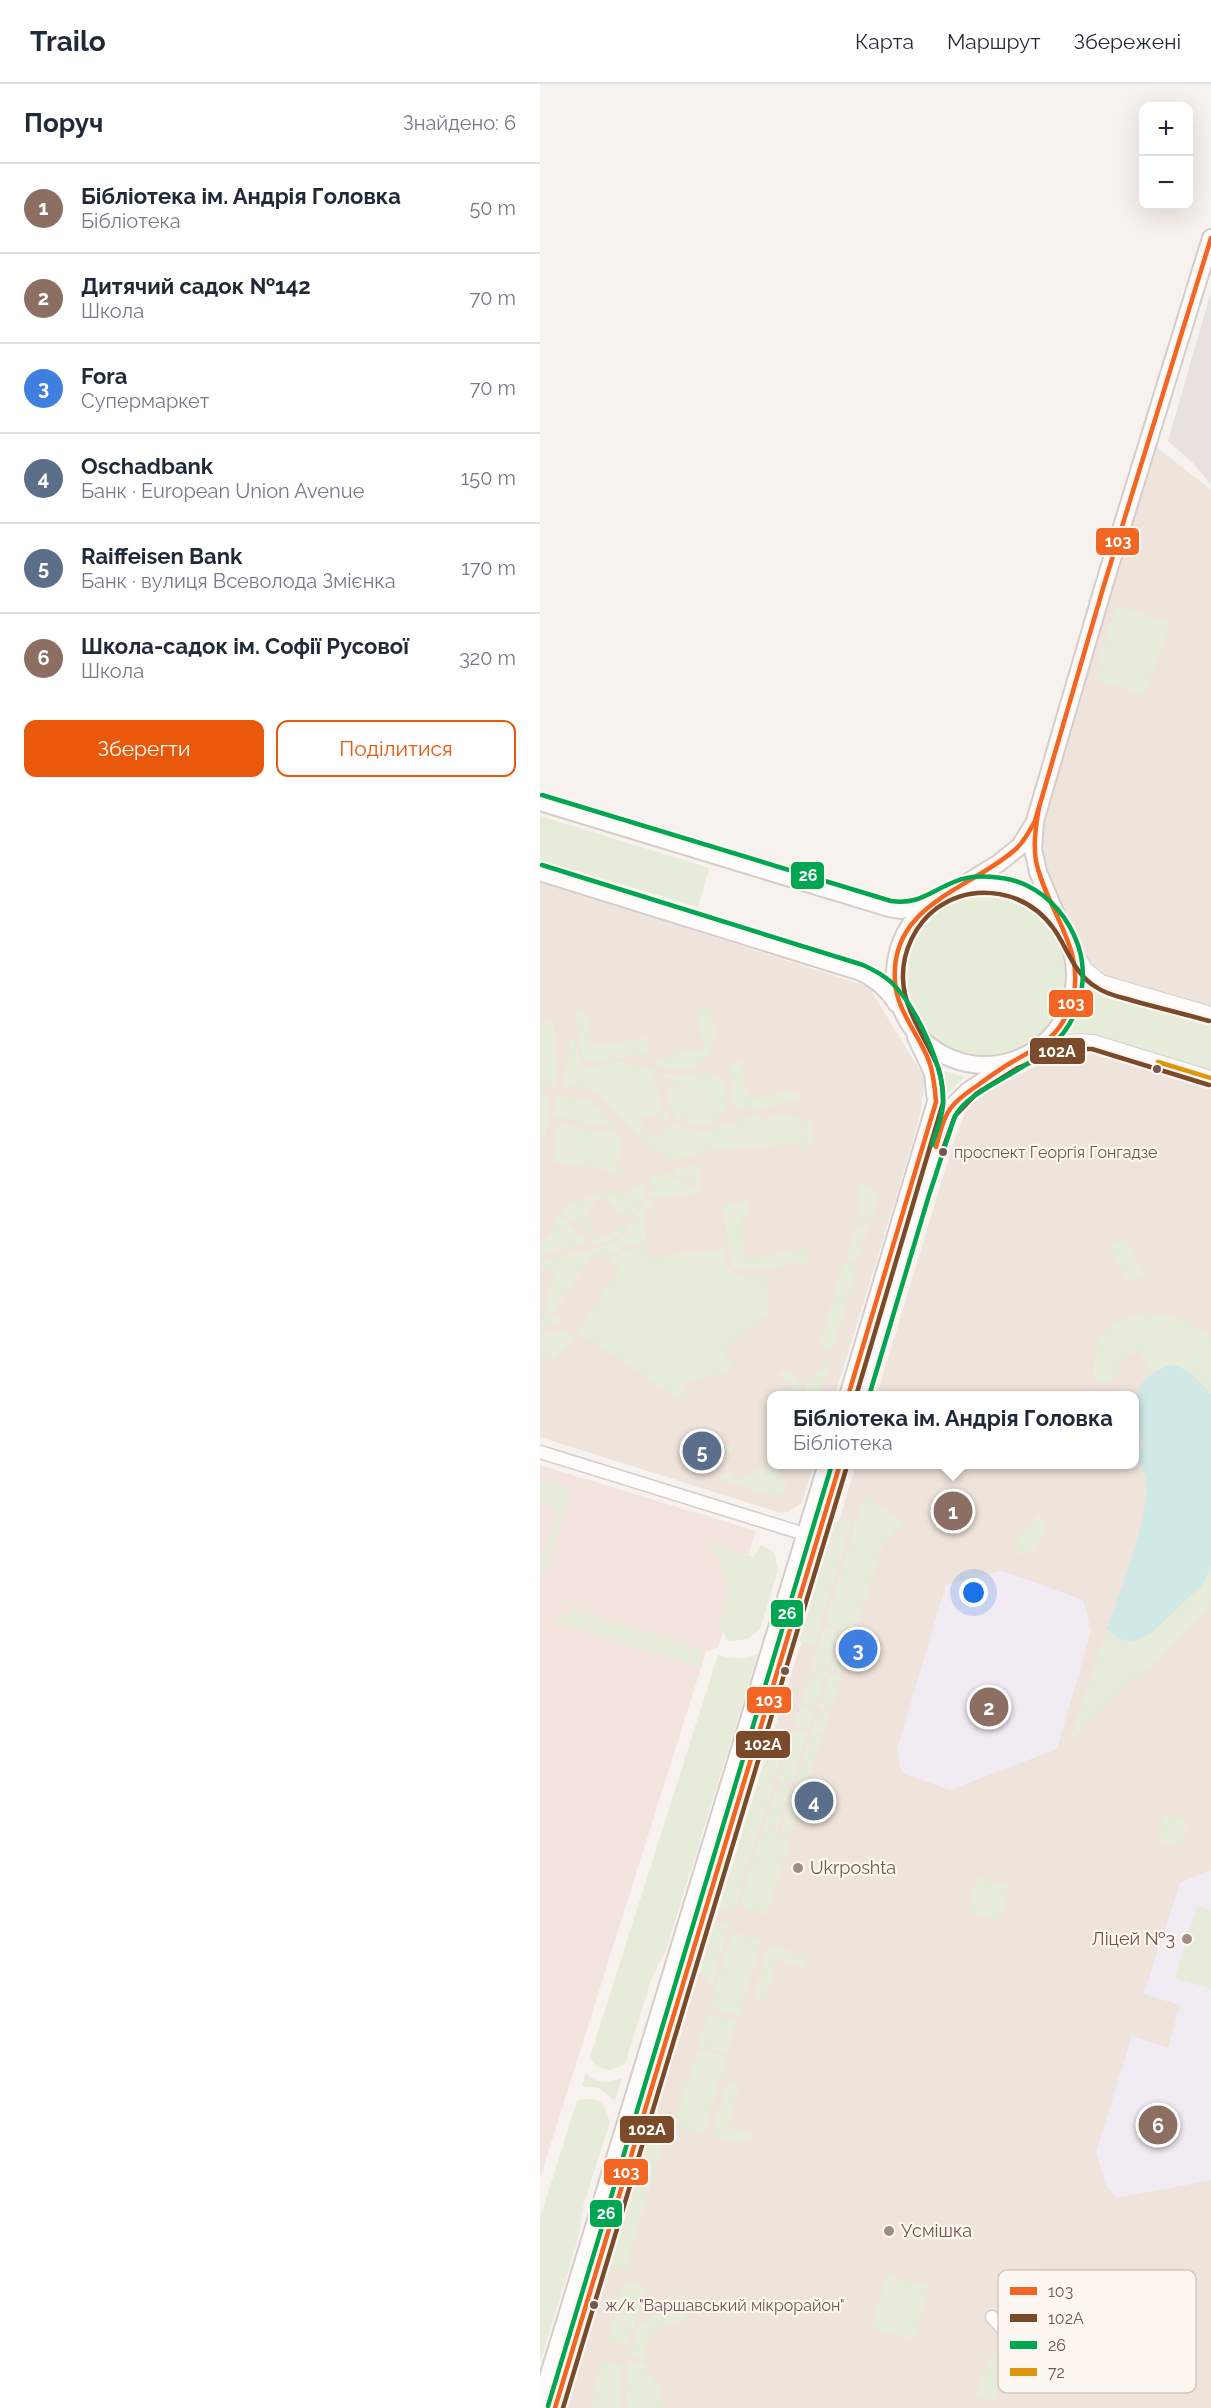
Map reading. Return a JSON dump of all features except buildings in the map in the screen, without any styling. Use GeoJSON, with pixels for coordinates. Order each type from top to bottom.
{"type":"FeatureCollection","features":[{"type":"Feature","properties":{"kind":"main road"},"geometry":{"type":"LineString","coordinates":[[912,1028],[932,1048],[957,1061],[976,1065],[994,1065],[1030,1054],[1046,1043],[1068,1012],[1074,994],[1076,976],[1074,957],[1038,872],[1033,849],[1035,821],[1104,585],[1211,238]]}},
{"type":"Feature","properties":{"kind":"main road"},"geometry":{"type":"LineString","coordinates":[[540,802],[889,908],[901,910],[928,905]]}},
{"type":"Feature","properties":{"kind":"main road"},"geometry":{"type":"LineString","coordinates":[[903,1013],[895,980],[896,963],[906,931],[928,905],[999,862],[1020,846],[1035,821]]}},
{"type":"Feature","properties":{"kind":"main road"},"geometry":{"type":"LineString","coordinates":[[540,872],[861,972],[877,980],[889,991],[912,1028],[933,1073],[936,1102],[849,1391]]}},
{"type":"Feature","properties":{"kind":"main road"},"geometry":{"type":"LineString","coordinates":[[958,888],[991,884],[1023,892],[1050,911],[1064,931]]}},
{"type":"Feature","properties":{"kind":"main road"},"geometry":{"type":"LineString","coordinates":[[862,1391],[950,1109],[969,1091],[1013,1061]]}},
{"type":"Feature","properties":{"kind":"main road"},"geometry":{"type":"LineString","coordinates":[[555,2408],[811,1536],[826,1469]]}},
{"type":"Feature","properties":{"kind":"main road"},"geometry":{"type":"LineString","coordinates":[[540,2404],[811,1536],[838,1469]]}},
{"type":"Feature","properties":{"kind":"street"},"geometry":{"type":"LineString","coordinates":[[1064,931],[1085,969],[1101,982],[1211,1014]]}},
{"type":"Feature","properties":{"kind":"street"},"geometry":{"type":"LineString","coordinates":[[1030,1054],[1067,1041],[1093,1042],[1211,1078]]}},
{"type":"Feature","properties":{"kind":"street"},"geometry":{"type":"LineString","coordinates":[[540,1452],[811,1536]]}},
{"type":"Feature","properties":{"kind":"street"},"geometry":{"type":"LineString","coordinates":[[992,2318],[998,2324]]}},
{"type":"Feature","properties":{"kind":"shaded area"},"geometry":{"type":"Polygon","coordinates":[[[1211,292],[1211,484],[1193,463],[1168,441],[1211,292]]]}},
{"type":"Feature","properties":{"kind":"shaded area"},"geometry":{"type":"Polygon","coordinates":[[[1149,438],[1159,449],[1211,490],[1211,1014],[1101,982],[1068,939],[1046,894],[1033,849],[1149,438]]]}},
{"type":"Feature","properties":{"kind":"shaded area"},"geometry":{"type":"Polygon","coordinates":[[[540,881],[869,987],[925,1079],[921,1110],[836,1391],[767,1391],[767,1469],[813,1469],[802,1503],[789,1512],[781,1513],[540,1437],[540,881]]]}},
{"type":"Feature","properties":{"kind":"shaded area"},"geometry":{"type":"Polygon","coordinates":[[[1067,1050],[1086,1051],[1211,1089],[1211,2408],[565,2408],[855,1469],[1139,1469],[1139,1391],[878,1391],[953,1144],[966,1110],[974,1100],[1067,1050]]]}},
{"type":"Feature","properties":{"kind":"shaded area"},"geometry":{"type":"Polygon","coordinates":[[[540,1465],[756,1531],[718,1647],[706,1652],[540,2178],[540,1465]]]}},
{"type":"Feature","properties":{"kind":"shaded area"},"geometry":{"type":"Polygon","coordinates":[[[1002,1571],[1083,1600],[1091,1631],[1057,1749],[950,1790],[905,1774],[900,1767],[897,1749],[946,1585],[1002,1571]]]}},
{"type":"Feature","properties":{"kind":"shaded area"},"geometry":{"type":"Polygon","coordinates":[[[1211,1870],[1211,2180],[1117,2198],[1106,2185],[1096,2152],[1132,2036],[1168,2048],[1180,2005],[1144,1994],[1180,1883],[1211,1870]]]}},
{"type":"Feature","properties":{"kind":"green space"},"geometry":{"type":"Polygon","coordinates":[[[1116,605],[1171,623],[1144,694],[1094,679],[1116,605]]]}},
{"type":"Feature","properties":{"kind":"green space"},"geometry":{"type":"Polygon","coordinates":[[[540,816],[709,868],[698,907],[540,860],[540,816]]]}},
{"type":"Feature","properties":{"kind":"green space"},"geometry":{"type":"Polygon","coordinates":[[[985,894],[1016,901],[1030,908],[1042,918],[1052,930],[1059,944],[1066,975],[1059,1006],[1052,1020],[1042,1032],[1030,1042],[1016,1049],[985,1056],[954,1049],[940,1042],[928,1032],[918,1020],[911,1006],[904,975],[911,944],[918,930],[928,918],[940,908],[954,901],[985,894]]]}},
{"type":"Feature","properties":{"kind":"green space"},"geometry":{"type":"Polygon","coordinates":[[[1085,986],[1211,1023],[1211,1072],[1070,1032],[1083,1009],[1085,986]]]}},
{"type":"Feature","properties":{"kind":"green space"},"geometry":{"type":"Polygon","coordinates":[[[706,1008],[711,1010],[714,1038],[705,1059],[685,1068],[672,1069],[657,1065],[656,1059],[705,1049],[697,1010],[706,1008]]]}},
{"type":"Feature","properties":{"kind":"green space"},"geometry":{"type":"Polygon","coordinates":[[[583,1009],[594,1047],[646,1037],[649,1048],[647,1053],[592,1063],[586,1061],[582,1057],[575,1019],[577,1011],[583,1009]]]}},
{"type":"Feature","properties":{"kind":"green space"},"geometry":{"type":"Polygon","coordinates":[[[553,1019],[557,1071],[554,1087],[540,1086],[540,1025],[553,1019]]]}},
{"type":"Feature","properties":{"kind":"green space"},"geometry":{"type":"Polygon","coordinates":[[[571,1039],[574,1039],[580,1062],[588,1068],[620,1062],[652,1069],[661,1106],[668,1119],[664,1121],[652,1114],[641,1116],[641,1120],[645,1130],[657,1137],[670,1125],[708,1131],[760,1115],[765,1121],[781,1114],[811,1123],[813,1142],[705,1151],[669,1162],[597,1092],[588,1088],[564,1085],[571,1039]]]}},
{"type":"Feature","properties":{"kind":"green space"},"geometry":{"type":"Polygon","coordinates":[[[737,1059],[741,1061],[748,1099],[797,1091],[799,1100],[747,1111],[738,1109],[734,1103],[729,1074],[737,1059]]]}},
{"type":"Feature","properties":{"kind":"green space"},"geometry":{"type":"Polygon","coordinates":[[[941,1070],[965,1077],[946,1094],[941,1070]]]}},
{"type":"Feature","properties":{"kind":"green space"},"geometry":{"type":"Polygon","coordinates":[[[704,1071],[718,1079],[726,1089],[727,1100],[724,1111],[716,1120],[706,1125],[694,1125],[681,1118],[677,1120],[669,1099],[670,1089],[675,1079],[659,1074],[659,1072],[682,1076],[704,1071]]]}},
{"type":"Feature","properties":{"kind":"green space"},"geometry":{"type":"Polygon","coordinates":[[[541,1092],[546,1097],[547,1109],[550,1109],[545,1137],[540,1141],[541,1092]]]}},
{"type":"Feature","properties":{"kind":"green space"},"geometry":{"type":"Polygon","coordinates":[[[557,1094],[591,1101],[616,1125],[615,1128],[553,1116],[557,1094]]]}},
{"type":"Feature","properties":{"kind":"green space"},"geometry":{"type":"Polygon","coordinates":[[[559,1124],[622,1135],[616,1172],[553,1161],[559,1124]]]}},
{"type":"Feature","properties":{"kind":"green space"},"geometry":{"type":"Polygon","coordinates":[[[698,1165],[700,1187],[674,1173],[674,1171],[698,1165]]]}},
{"type":"Feature","properties":{"kind":"green space"},"geometry":{"type":"Polygon","coordinates":[[[661,1174],[669,1174],[699,1190],[699,1193],[650,1198],[651,1207],[643,1212],[646,1239],[621,1248],[607,1258],[595,1251],[553,1314],[562,1320],[560,1323],[549,1327],[541,1326],[555,1273],[540,1268],[540,1260],[607,1245],[622,1237],[646,1200],[650,1179],[661,1174]]]}},
{"type":"Feature","properties":{"kind":"green space"},"geometry":{"type":"Polygon","coordinates":[[[646,1182],[643,1199],[628,1218],[604,1195],[624,1193],[646,1182]]]}},
{"type":"Feature","properties":{"kind":"green space"},"geometry":{"type":"Polygon","coordinates":[[[860,1183],[872,1189],[878,1201],[869,1225],[857,1222],[860,1202],[857,1187],[860,1183]]]}},
{"type":"Feature","properties":{"kind":"green space"},"geometry":{"type":"Polygon","coordinates":[[[601,1196],[582,1217],[606,1240],[626,1220],[627,1222],[622,1232],[615,1238],[596,1243],[581,1226],[562,1212],[580,1200],[601,1196]]]}},
{"type":"Feature","properties":{"kind":"green space"},"geometry":{"type":"Polygon","coordinates":[[[746,1201],[750,1215],[742,1216],[745,1257],[761,1257],[806,1248],[809,1263],[737,1270],[729,1258],[724,1204],[746,1201]]]}},
{"type":"Feature","properties":{"kind":"green space"},"geometry":{"type":"Polygon","coordinates":[[[558,1216],[566,1219],[571,1228],[591,1244],[559,1249],[540,1257],[540,1243],[550,1236],[558,1216]]]}},
{"type":"Feature","properties":{"kind":"green space"},"geometry":{"type":"Polygon","coordinates":[[[857,1226],[868,1228],[858,1259],[845,1259],[857,1226]]]}},
{"type":"Feature","properties":{"kind":"green space"},"geometry":{"type":"Polygon","coordinates":[[[1125,1237],[1145,1274],[1128,1283],[1109,1246],[1125,1237]]]}},
{"type":"Feature","properties":{"kind":"green space"},"geometry":{"type":"Polygon","coordinates":[[[646,1246],[648,1258],[724,1249],[727,1264],[737,1274],[766,1273],[769,1309],[722,1354],[732,1363],[719,1375],[690,1379],[678,1398],[578,1331],[620,1268],[611,1261],[623,1252],[646,1246]]]}},
{"type":"Feature","properties":{"kind":"green space"},"geometry":{"type":"Polygon","coordinates":[[[857,1264],[832,1351],[821,1347],[820,1344],[843,1265],[857,1264]]]}},
{"type":"Feature","properties":{"kind":"green space"},"geometry":{"type":"Polygon","coordinates":[[[1151,1313],[1186,1320],[1211,1338],[1211,1394],[1207,1388],[1173,1364],[1153,1371],[1138,1350],[1118,1362],[1120,1373],[1107,1382],[1094,1379],[1096,1351],[1106,1331],[1123,1319],[1151,1313]]]}},
{"type":"Feature","properties":{"kind":"green space"},"geometry":{"type":"Polygon","coordinates":[[[564,1330],[574,1336],[552,1361],[540,1353],[540,1333],[548,1334],[564,1330]]]}},
{"type":"Feature","properties":{"kind":"green space"},"geometry":{"type":"Polygon","coordinates":[[[831,1361],[821,1391],[805,1391],[805,1382],[831,1361]]]}},
{"type":"Feature","properties":{"kind":"green space"},"geometry":{"type":"Polygon","coordinates":[[[784,1370],[794,1377],[799,1382],[801,1391],[797,1391],[778,1374],[784,1370]]]}},
{"type":"Feature","properties":{"kind":"green space"},"geometry":{"type":"Polygon","coordinates":[[[723,1442],[733,1450],[712,1463],[705,1461],[723,1442]]]}},
{"type":"Feature","properties":{"kind":"green space"},"geometry":{"type":"Polygon","coordinates":[[[767,1464],[767,1469],[776,1469],[787,1485],[777,1495],[768,1495],[716,1477],[728,1473],[735,1482],[767,1464]]]}},
{"type":"Feature","properties":{"kind":"green space"},"geometry":{"type":"Polygon","coordinates":[[[540,1479],[567,1487],[569,1495],[545,1573],[540,1577],[540,1564],[558,1509],[540,1503],[540,1479]]]}},
{"type":"Feature","properties":{"kind":"green space"},"geometry":{"type":"Polygon","coordinates":[[[865,1495],[902,1522],[882,1547],[854,1634],[825,1624],[865,1495]]]}},
{"type":"Feature","properties":{"kind":"green space"},"geometry":{"type":"Polygon","coordinates":[[[1040,1513],[1044,1529],[1039,1543],[1032,1552],[1016,1554],[1019,1536],[1040,1513]]]}},
{"type":"Feature","properties":{"kind":"green space"},"geometry":{"type":"Polygon","coordinates":[[[846,1519],[851,1523],[814,1645],[799,1641],[835,1522],[846,1519]]]}},
{"type":"Feature","properties":{"kind":"green space"},"geometry":{"type":"Polygon","coordinates":[[[714,1544],[754,1557],[760,1545],[770,1549],[775,1555],[778,1570],[760,1629],[748,1639],[728,1641],[717,1621],[721,1619],[725,1609],[728,1588],[720,1566],[720,1559],[712,1553],[714,1544]]]}},
{"type":"Feature","properties":{"kind":"green space"},"geometry":{"type":"Polygon","coordinates":[[[1211,1566],[1211,1606],[1071,1739],[1107,1629],[1121,1640],[1150,1634],[1203,1584],[1211,1566]]]}},
{"type":"Feature","properties":{"kind":"green space"},"geometry":{"type":"Polygon","coordinates":[[[572,1609],[699,1648],[703,1653],[700,1668],[552,1621],[559,1615],[569,1614],[572,1609]]]}},
{"type":"Feature","properties":{"kind":"green space"},"geometry":{"type":"Polygon","coordinates":[[[824,1627],[839,1631],[827,1670],[812,1665],[824,1627]]]}},
{"type":"Feature","properties":{"kind":"green space"},"geometry":{"type":"Polygon","coordinates":[[[842,1633],[853,1636],[841,1673],[830,1670],[842,1633]]]}},
{"type":"Feature","properties":{"kind":"green space"},"geometry":{"type":"Polygon","coordinates":[[[758,1654],[667,1947],[651,1980],[625,2064],[610,2070],[597,2067],[590,2057],[718,1655],[738,1658],[758,1654]]]}},
{"type":"Feature","properties":{"kind":"green space"},"geometry":{"type":"Polygon","coordinates":[[[812,1668],[826,1672],[815,1707],[801,1703],[812,1668]]]}},
{"type":"Feature","properties":{"kind":"green space"},"geometry":{"type":"Polygon","coordinates":[[[829,1674],[841,1677],[830,1712],[818,1708],[829,1674]]]}},
{"type":"Feature","properties":{"kind":"green space"},"geometry":{"type":"Polygon","coordinates":[[[801,1706],[814,1710],[808,1730],[794,1725],[801,1706]]]}},
{"type":"Feature","properties":{"kind":"green space"},"geometry":{"type":"Polygon","coordinates":[[[818,1712],[829,1715],[822,1735],[811,1731],[818,1712]]]}},
{"type":"Feature","properties":{"kind":"green space"},"geometry":{"type":"Polygon","coordinates":[[[794,1729],[808,1733],[792,1784],[778,1780],[794,1729]]]}},
{"type":"Feature","properties":{"kind":"green space"},"geometry":{"type":"Polygon","coordinates":[[[773,1734],[787,1739],[734,1912],[724,1908],[721,1903],[773,1734]]]}},
{"type":"Feature","properties":{"kind":"green space"},"geometry":{"type":"Polygon","coordinates":[[[811,1734],[821,1738],[805,1789],[795,1785],[811,1734]]]}},
{"type":"Feature","properties":{"kind":"green space"},"geometry":{"type":"Polygon","coordinates":[[[777,1784],[790,1788],[777,1831],[764,1827],[777,1784]]]}},
{"type":"Feature","properties":{"kind":"green space"},"geometry":{"type":"Polygon","coordinates":[[[794,1789],[804,1792],[791,1835],[781,1832],[794,1789]]]}},
{"type":"Feature","properties":{"kind":"green space"},"geometry":{"type":"Polygon","coordinates":[[[1164,1815],[1188,1821],[1181,1847],[1158,1841],[1164,1815]]]}},
{"type":"Feature","properties":{"kind":"green space"},"geometry":{"type":"Polygon","coordinates":[[[763,1829],[791,1837],[766,1915],[739,1906],[763,1829]]]}},
{"type":"Feature","properties":{"kind":"green space"},"geometry":{"type":"Polygon","coordinates":[[[977,1877],[1009,1887],[999,1920],[967,1910],[977,1877]]]}},
{"type":"Feature","properties":{"kind":"green space"},"geometry":{"type":"Polygon","coordinates":[[[1197,1906],[1211,1910],[1211,1989],[1175,1978],[1197,1906]]]}},
{"type":"Feature","properties":{"kind":"green space"},"geometry":{"type":"Polygon","coordinates":[[[725,1921],[730,1922],[710,1986],[701,1970],[714,1927],[725,1921]]]}},
{"type":"Feature","properties":{"kind":"green space"},"geometry":{"type":"Polygon","coordinates":[[[733,1932],[761,1941],[739,2016],[710,2007],[733,1932]]]}},
{"type":"Feature","properties":{"kind":"green space"},"geometry":{"type":"Polygon","coordinates":[[[769,1945],[797,1954],[806,1968],[777,1959],[765,2001],[758,1998],[756,1989],[769,1945]]]}},
{"type":"Feature","properties":{"kind":"green space"},"geometry":{"type":"Polygon","coordinates":[[[708,2013],[736,2021],[727,2053],[699,2045],[708,2013]]]}},
{"type":"Feature","properties":{"kind":"green space"},"geometry":{"type":"Polygon","coordinates":[[[698,2049],[726,2058],[704,2133],[675,2124],[698,2049]]]}},
{"type":"Feature","properties":{"kind":"green space"},"geometry":{"type":"Polygon","coordinates":[[[586,2073],[602,2082],[622,2078],[615,2101],[599,2088],[582,2086],[586,2073]]]}},
{"type":"Feature","properties":{"kind":"green space"},"geometry":{"type":"Polygon","coordinates":[[[732,2084],[740,2084],[727,2126],[755,2135],[741,2142],[712,2134],[725,2090],[732,2084]]]}},
{"type":"Feature","properties":{"kind":"green space"},"geometry":{"type":"Polygon","coordinates":[[[597,2100],[603,2104],[610,2122],[584,2203],[578,2238],[540,2363],[540,2218],[577,2101],[597,2100]]]}},
{"type":"Feature","properties":{"kind":"green space"},"geometry":{"type":"Polygon","coordinates":[[[649,2138],[663,2143],[624,2272],[610,2267],[649,2138]]]}},
{"type":"Feature","properties":{"kind":"green space"},"geometry":{"type":"Polygon","coordinates":[[[887,2275],[929,2287],[914,2340],[871,2328],[887,2275]]]}},
{"type":"Feature","properties":{"kind":"green space"},"geometry":{"type":"Polygon","coordinates":[[[626,2281],[645,2286],[627,2347],[607,2341],[626,2281]]]}},
{"type":"Feature","properties":{"kind":"green space"},"geometry":{"type":"Polygon","coordinates":[[[684,2295],[684,2307],[688,2321],[669,2323],[657,2329],[648,2341],[642,2359],[630,2356],[639,2327],[673,2300],[684,2295]]]}},
{"type":"Feature","properties":{"kind":"green space"},"geometry":{"type":"Polygon","coordinates":[[[998,2350],[998,2391],[994,2401],[976,2397],[984,2374],[998,2350]]]}},
{"type":"Feature","properties":{"kind":"green space"},"geometry":{"type":"Polygon","coordinates":[[[602,2360],[621,2366],[619,2384],[621,2408],[590,2408],[602,2360]]]}},
{"type":"Feature","properties":{"kind":"green space"},"geometry":{"type":"Polygon","coordinates":[[[630,2360],[643,2364],[657,2385],[665,2408],[628,2408],[625,2385],[630,2360]]]}},
{"type":"Feature","properties":{"kind":"water"},"geometry":{"type":"Polygon","coordinates":[[[1173,1364],[1191,1373],[1211,1394],[1211,1566],[1203,1584],[1150,1634],[1135,1641],[1121,1640],[1107,1629],[1140,1530],[1146,1491],[1145,1476],[1139,1463],[1139,1450],[1143,1447],[1139,1433],[1138,1391],[1147,1378],[1158,1370],[1173,1364]]]}},
{"type":"Feature","properties":{"kind":"transit line","name":"103"},"geometry":{"type":"LineString","coordinates":[[849,1391],[936,1102],[929,1061],[904,1013],[897,993],[895,982],[897,955],[905,934],[919,916],[936,901],[998,863],[1017,848],[1035,821],[1104,585],[1211,238]]}},
{"type":"Feature","properties":{"kind":"transit line","name":"26"},"geometry":{"type":"LineString","coordinates":[[542,795],[891,901],[917,899],[971,877],[1009,879],[1026,885],[1051,902],[1070,926],[1078,945],[1083,976],[1077,1007],[1071,1022],[1063,1034],[1041,1055],[975,1095],[963,1105],[956,1115],[929,1195],[870,1391]]}},
{"type":"Feature","properties":{"kind":"transit line","name":"103"},"geometry":{"type":"LineString","coordinates":[[936,1147],[945,1118],[956,1102],[995,1073],[1048,1039],[1061,1025],[1071,1004],[1075,985],[1075,967],[1064,931],[1048,897],[1036,861],[1035,841],[1039,807]]}},
{"type":"Feature","properties":{"kind":"transit line","name":"26"},"geometry":{"type":"LineString","coordinates":[[542,865],[863,965],[891,982],[901,993],[919,1022],[928,1039],[940,1074],[943,1105],[932,1145]]}},
{"type":"Feature","properties":{"kind":"transit line","name":"102А"},"geometry":{"type":"LineString","coordinates":[[857,1391],[943,1103],[939,1071],[911,1013],[904,991],[905,959],[911,939],[922,922],[937,908],[968,895],[1000,894],[1015,899],[1030,906],[1043,916],[1054,929],[1082,975],[1100,990],[1209,1021]]}},
{"type":"Feature","properties":{"kind":"transit line","name":"102А"},"geometry":{"type":"LineString","coordinates":[[943,1149],[955,1116],[976,1094],[1018,1068],[1062,1049],[1092,1049],[1209,1085]]}},
{"type":"Feature","properties":{"kind":"transit line","name":"72"},"geometry":{"type":"LineString","coordinates":[[1158,1062],[1211,1078]]}},
{"type":"Feature","properties":{"kind":"transit line","name":"26"},"geometry":{"type":"LineString","coordinates":[[548,2406],[830,1469]]}},
{"type":"Feature","properties":{"kind":"transit line","name":"103"},"geometry":{"type":"LineString","coordinates":[[555,2408],[838,1469]]}},
{"type":"Feature","properties":{"kind":"transit line","name":"102А"},"geometry":{"type":"LineString","coordinates":[[563,2408],[846,1469]]}},
{"type":"Feature","properties":{"kind":"place","name":"проспект Георгія Гонгадзе"},"geometry":{"type":"Point","coordinates":[943,1152]}},
{"type":"Feature","properties":{"kind":"place","name":"Raiffeisen Bank"},"geometry":{"type":"Point","coordinates":[702,1451]}},
{"type":"Feature","properties":{"kind":"place","name":"Бібліотека ім. Андрія Головка"},"geometry":{"type":"Point","coordinates":[953,1511]}},
{"type":"Feature","properties":{"kind":"place","name":"Fora"},"geometry":{"type":"Point","coordinates":[858,1649]}},
{"type":"Feature","properties":{"kind":"place","name":"Дитячий садок №142"},"geometry":{"type":"Point","coordinates":[989,1707]}},
{"type":"Feature","properties":{"kind":"place","name":"Oschadbank"},"geometry":{"type":"Point","coordinates":[814,1801]}},
{"type":"Feature","properties":{"kind":"place","name":"Ukrposhta"},"geometry":{"type":"Point","coordinates":[798,1868]}},
{"type":"Feature","properties":{"kind":"place","name":"Ліцей №3"},"geometry":{"type":"Point","coordinates":[1187,1939]}},
{"type":"Feature","properties":{"kind":"place","name":"Школа-садок ім. Софії Русової"},"geometry":{"type":"Point","coordinates":[1158,2125]}},
{"type":"Feature","properties":{"kind":"place","name":"Усмішка"},"geometry":{"type":"Point","coordinates":[889,2231]}},
{"type":"Feature","properties":{"kind":"place","name":"ж/к \"Варшавський мікрорайон\""},"geometry":{"type":"Point","coordinates":[594,2305]}}]}
